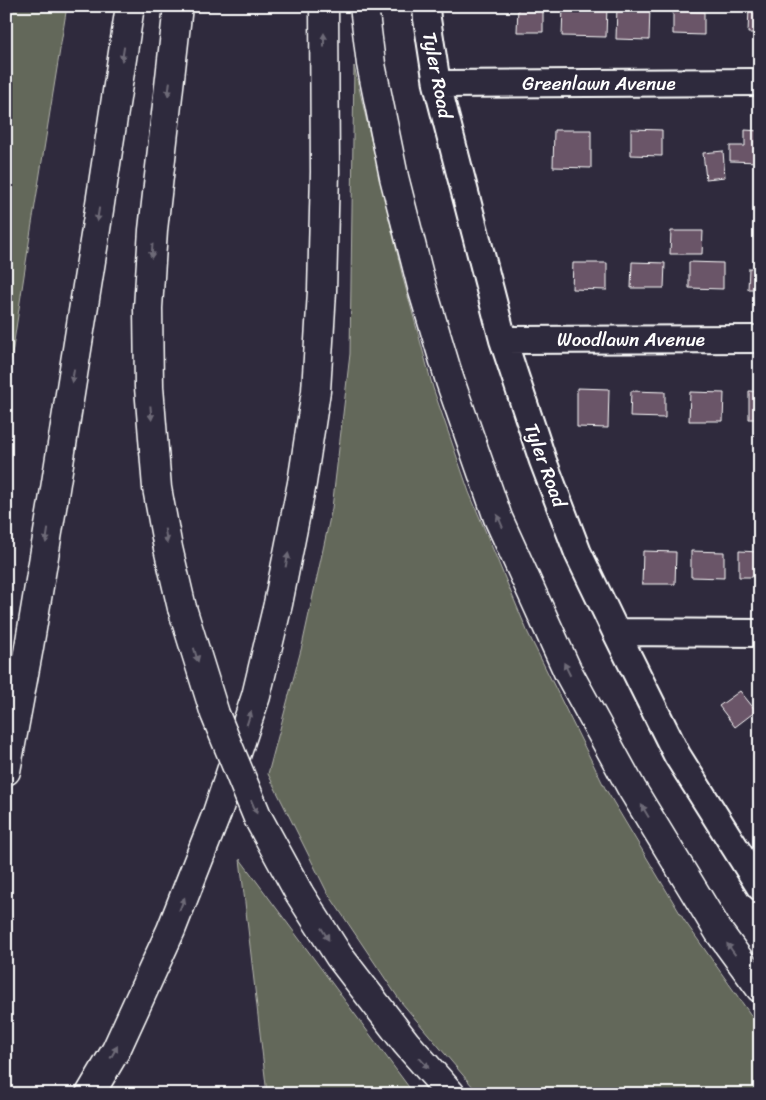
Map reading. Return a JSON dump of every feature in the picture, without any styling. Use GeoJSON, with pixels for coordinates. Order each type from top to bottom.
{"type":"FeatureCollection","features":[{"type":"Feature","properties":{"kind":"highway"},"geometry":{"type":"LineString","coordinates":[[6,771],[52,508],[130,6]]}},
{"type":"Feature","properties":{"kind":"highway"},"geometry":{"type":"LineString","coordinates":[[178,6],[153,230],[148,308],[149,387],[157,488],[182,608],[215,714],[258,818],[299,893],[339,956],[406,1043],[451,1094]]}},
{"type":"Feature","properties":{"kind":"highway"},"geometry":{"type":"LineString","coordinates":[[90,1094],[116,1050],[167,938],[217,814],[256,696],[278,604],[302,483],[316,391],[322,291],[324,202],[324,6]]}},
{"type":"Feature","properties":{"kind":"highway"},"geometry":{"type":"LineString","coordinates":[[364,6],[371,64],[390,158],[418,272],[450,381],[498,518],[568,672],[632,789],[719,932],[760,988]]}},
{"type":"Feature","properties":{"kind":"street","name":"Tyler Road"},"geometry":{"type":"LineString","coordinates":[[426,6],[437,84],[503,340],[546,470],[578,553],[676,755],[760,887]]}},
{"type":"Feature","properties":{"kind":"street","name":"Greenlawn Avenue"},"geometry":{"type":"LineString","coordinates":[[437,84],[760,82]]}},
{"type":"Feature","properties":{"kind":"street","name":"Woodlawn Avenue"},"geometry":{"type":"LineString","coordinates":[[503,340],[760,339]]}},
{"type":"Feature","properties":{"kind":"street"},"geometry":{"type":"LineString","coordinates":[[616,632],[760,633]]}},
{"type":"Feature","properties":{"kind":"green space"},"geometry":{"type":"Polygon","coordinates":[[[6,6],[67,6],[6,394],[6,6]]]}},
{"type":"Feature","properties":{"kind":"green space"},"geometry":{"type":"Polygon","coordinates":[[[354,66],[403,278],[433,388],[469,492],[528,633],[605,788],[684,920],[760,1028],[760,1094],[479,1094],[401,1002],[327,892],[268,774],[302,646],[332,508],[350,354],[354,66]]]}},
{"type":"Feature","properties":{"kind":"green space"},"geometry":{"type":"Polygon","coordinates":[[[240,859],[414,1094],[267,1094],[240,859]]]}},
{"type":"Feature","properties":{"kind":"building"},"geometry":{"type":"Polygon","coordinates":[[[518,6],[543,6],[543,32],[517,32],[518,6]]]}},
{"type":"Feature","properties":{"kind":"building"},"geometry":{"type":"Polygon","coordinates":[[[563,6],[607,6],[606,37],[562,36],[563,6]]]}},
{"type":"Feature","properties":{"kind":"building"},"geometry":{"type":"Polygon","coordinates":[[[617,6],[650,6],[649,40],[616,39],[617,6]]]}},
{"type":"Feature","properties":{"kind":"building"},"geometry":{"type":"Polygon","coordinates":[[[749,7],[760,7],[760,33],[748,33],[749,7]]]}},
{"type":"Feature","properties":{"kind":"building"},"geometry":{"type":"Polygon","coordinates":[[[673,11],[704,12],[704,35],[673,34],[673,11]]]}},
{"type":"Feature","properties":{"kind":"building"},"geometry":{"type":"Polygon","coordinates":[[[631,129],[662,130],[662,156],[631,155],[631,129]]]}},
{"type":"Feature","properties":{"kind":"building"},"geometry":{"type":"Polygon","coordinates":[[[554,130],[591,130],[591,168],[553,167],[554,130]]]}},
{"type":"Feature","properties":{"kind":"building"},"geometry":{"type":"Polygon","coordinates":[[[745,130],[760,131],[760,162],[730,161],[730,146],[745,146],[745,130]]]}},
{"type":"Feature","properties":{"kind":"building"},"geometry":{"type":"Polygon","coordinates":[[[723,151],[725,177],[706,179],[703,153],[723,151]]]}},
{"type":"Feature","properties":{"kind":"building"},"geometry":{"type":"Polygon","coordinates":[[[671,231],[703,231],[702,254],[670,254],[671,231]]]}},
{"type":"Feature","properties":{"kind":"building"},"geometry":{"type":"Polygon","coordinates":[[[632,262],[665,263],[664,288],[631,288],[632,262]]]}},
{"type":"Feature","properties":{"kind":"building"},"geometry":{"type":"Polygon","coordinates":[[[689,262],[723,263],[723,289],[689,288],[689,262]]]}},
{"type":"Feature","properties":{"kind":"building"},"geometry":{"type":"Polygon","coordinates":[[[573,263],[607,263],[607,290],[572,289],[573,263]]]}},
{"type":"Feature","properties":{"kind":"building"},"geometry":{"type":"Polygon","coordinates":[[[749,268],[760,268],[760,289],[748,289],[749,268]]]}},
{"type":"Feature","properties":{"kind":"building"},"geometry":{"type":"Polygon","coordinates":[[[577,388],[609,389],[608,428],[577,427],[577,388]]]}},
{"type":"Feature","properties":{"kind":"building"},"geometry":{"type":"Polygon","coordinates":[[[631,391],[665,392],[665,418],[630,417],[631,391]]]}},
{"type":"Feature","properties":{"kind":"building"},"geometry":{"type":"Polygon","coordinates":[[[749,391],[760,392],[760,419],[749,419],[749,391]]]}},
{"type":"Feature","properties":{"kind":"building"},"geometry":{"type":"Polygon","coordinates":[[[690,392],[724,393],[723,421],[689,421],[690,392]]]}},
{"type":"Feature","properties":{"kind":"building"},"geometry":{"type":"Polygon","coordinates":[[[643,551],[676,552],[675,584],[642,584],[643,551]]]}},
{"type":"Feature","properties":{"kind":"building"},"geometry":{"type":"Polygon","coordinates":[[[691,551],[724,552],[724,578],[691,577],[691,551]]]}},
{"type":"Feature","properties":{"kind":"building"},"geometry":{"type":"Polygon","coordinates":[[[739,551],[760,552],[760,577],[739,577],[739,551]]]}},
{"type":"Feature","properties":{"kind":"building"},"geometry":{"type":"Polygon","coordinates":[[[740,691],[756,711],[735,727],[719,706],[740,691]]]}}]}
